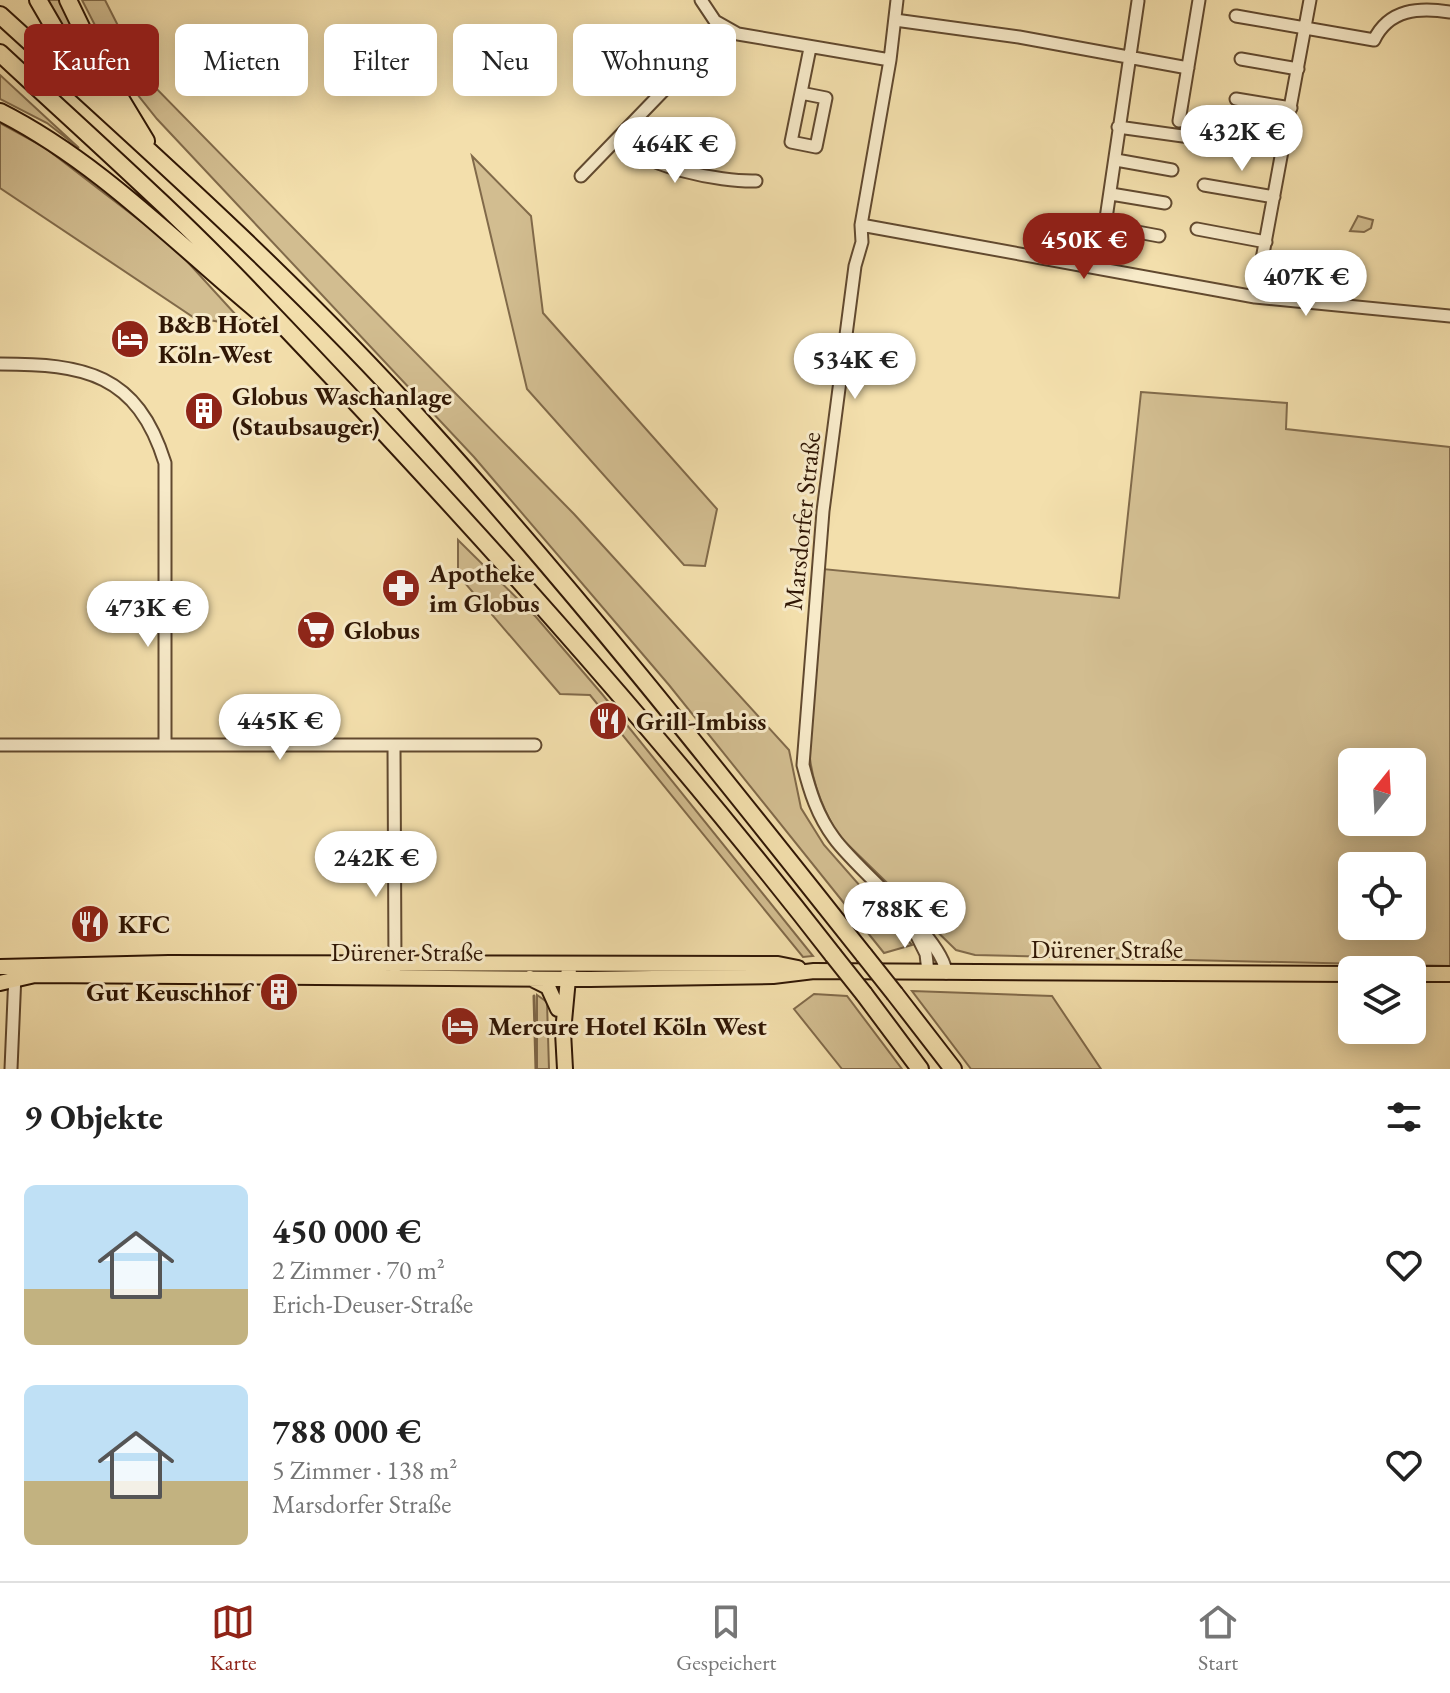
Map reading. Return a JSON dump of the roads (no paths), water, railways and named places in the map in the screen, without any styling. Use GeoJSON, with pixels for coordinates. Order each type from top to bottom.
{"type":"FeatureCollection","features":[{"type":"Feature","properties":{"kind":"highway"},"geometry":{"type":"LineString","coordinates":[[38,0],[70,55],[135,124]]}},
{"type":"Feature","properties":{"kind":"highway"},"geometry":{"type":"LineString","coordinates":[[68,0],[135,124],[160,163]]}},
{"type":"Feature","properties":{"kind":"highway"},"geometry":{"type":"LineString","coordinates":[[0,15],[306,299],[424,423],[695,740],[953,1069]]}},
{"type":"Feature","properties":{"kind":"highway"},"geometry":{"type":"LineString","coordinates":[[0,53],[125,167],[259,299],[541,603],[771,875],[920,1069]]}},
{"type":"Feature","properties":{"kind":"highway"},"geometry":{"type":"LineString","coordinates":[[0,112],[38,133],[94,173],[309,354]]}},
{"type":"Feature","properties":{"kind":"main road","name":"Dürener Straße"},"geometry":{"type":"LineString","coordinates":[[7,974],[395,969],[563,971],[778,964],[814,971]]}},
{"type":"Feature","properties":{"kind":"main road","name":"Dürener Straße"},"geometry":{"type":"LineString","coordinates":[[395,969],[527,976],[563,971],[590,979],[773,976],[814,971],[1338,974]]}},
{"type":"Feature","properties":{"kind":"main road"},"geometry":{"type":"LineString","coordinates":[[563,971],[565,1069]]}},
{"type":"Feature","properties":{"kind":"main road"},"geometry":{"type":"LineString","coordinates":[[1426,974],[1450,974]]}},
{"type":"Feature","properties":{"kind":"main road"},"geometry":{"type":"LineString","coordinates":[[527,976],[548,987],[562,1008]]}},
{"type":"Feature","properties":{"kind":"main road"},"geometry":{"type":"LineString","coordinates":[[562,1008],[590,979]]}},
{"type":"Feature","properties":{"kind":"street"},"geometry":{"type":"LineString","coordinates":[[701,0],[721,24]]}},
{"type":"Feature","properties":{"kind":"street","name":"Marsdorfer Straße"},"geometry":{"type":"LineString","coordinates":[[897,0],[890,60],[861,225],[823,511],[803,765],[810,795],[835,840],[943,955],[946,973]]}},
{"type":"Feature","properties":{"kind":"street"},"geometry":{"type":"LineString","coordinates":[[1255,297],[1310,0]]}},
{"type":"Feature","properties":{"kind":"street"},"geometry":{"type":"LineString","coordinates":[[1099,266],[1138,1]]}},
{"type":"Feature","properties":{"kind":"street"},"geometry":{"type":"LineString","coordinates":[[1179,121],[1198,5]]}},
{"type":"Feature","properties":{"kind":"street"},"geometry":{"type":"LineString","coordinates":[[1236,16],[1374,40],[1381,26],[1399,15],[1422,9],[1450,12]]}},
{"type":"Feature","properties":{"kind":"street"},"geometry":{"type":"LineString","coordinates":[[895,20],[1188,68]]}},
{"type":"Feature","properties":{"kind":"street"},"geometry":{"type":"LineString","coordinates":[[736,31],[810,48],[890,60]]}},
{"type":"Feature","properties":{"kind":"street"},"geometry":{"type":"LineString","coordinates":[[801,93],[826,98],[816,147],[791,142],[810,48]]}},
{"type":"Feature","properties":{"kind":"street"},"geometry":{"type":"LineString","coordinates":[[1241,59],[1298,69]]}},
{"type":"Feature","properties":{"kind":"street"},"geometry":{"type":"LineString","coordinates":[[581,176],[658,96]]}},
{"type":"Feature","properties":{"kind":"street"},"geometry":{"type":"LineString","coordinates":[[1236,99],[1291,108]]}},
{"type":"Feature","properties":{"kind":"street"},"geometry":{"type":"LineString","coordinates":[[1118,127],[1283,150]]}},
{"type":"Feature","properties":{"kind":"street"},"geometry":{"type":"LineString","coordinates":[[619,137],[639,156],[656,162],[756,181]]}},
{"type":"Feature","properties":{"kind":"street"},"geometry":{"type":"LineString","coordinates":[[1116,160],[1172,170]]}},
{"type":"Feature","properties":{"kind":"street"},"geometry":{"type":"LineString","coordinates":[[1204,185],[1274,197]]}},
{"type":"Feature","properties":{"kind":"street"},"geometry":{"type":"LineString","coordinates":[[1111,194],[1165,203]]}},
{"type":"Feature","properties":{"kind":"street"},"geometry":{"type":"LineString","coordinates":[[861,225],[1099,266],[1255,297],[1450,316]]}},
{"type":"Feature","properties":{"kind":"street"},"geometry":{"type":"LineString","coordinates":[[1105,226],[1159,236]]}},
{"type":"Feature","properties":{"kind":"street"},"geometry":{"type":"LineString","coordinates":[[1197,229],[1266,242]]}},
{"type":"Feature","properties":{"kind":"street"},"geometry":{"type":"LineString","coordinates":[[0,364],[55,364],[98,375],[136,405],[155,436],[165,463],[165,745]]}},
{"type":"Feature","properties":{"kind":"street"},"geometry":{"type":"LineString","coordinates":[[0,745],[535,745]]}},
{"type":"Feature","properties":{"kind":"street"},"geometry":{"type":"LineString","coordinates":[[394,745],[395,969]]}},
{"type":"Feature","properties":{"kind":"street","name":"Marsdorfer Straße"},"geometry":{"type":"LineString","coordinates":[[909,920],[926,954],[928,972]]}},
{"type":"Feature","properties":{"kind":"street"},"geometry":{"type":"LineString","coordinates":[[7,974],[11,1069]]}},
{"type":"Feature","properties":{"kind":"waterway"},"geometry":{"type":"LineString","coordinates":[[534,996],[536,1069]]}},
{"type":"Feature","properties":{"kind":"place","name":"B&B Hotel Köln-West"},"geometry":{"type":"Point","coordinates":[130,339]}},
{"type":"Feature","properties":{"kind":"place","name":"Globus Waschanlage (Staubsauger)"},"geometry":{"type":"Point","coordinates":[204,411]}},
{"type":"Feature","properties":{"kind":"place","name":"Apotheke im Globus"},"geometry":{"type":"Point","coordinates":[401,588]}},
{"type":"Feature","properties":{"kind":"place","name":"Globus"},"geometry":{"type":"Point","coordinates":[316,630]}},
{"type":"Feature","properties":{"kind":"place","name":"Grill-Imbiss"},"geometry":{"type":"Point","coordinates":[608,721]}},
{"type":"Feature","properties":{"kind":"place","name":"KFC"},"geometry":{"type":"Point","coordinates":[90,924]}},
{"type":"Feature","properties":{"kind":"place","name":"Gut Keuschhof"},"geometry":{"type":"Point","coordinates":[279,992]}},
{"type":"Feature","properties":{"kind":"place","name":"Mercure Hotel Köln West"},"geometry":{"type":"Point","coordinates":[460,1026]}}]}
